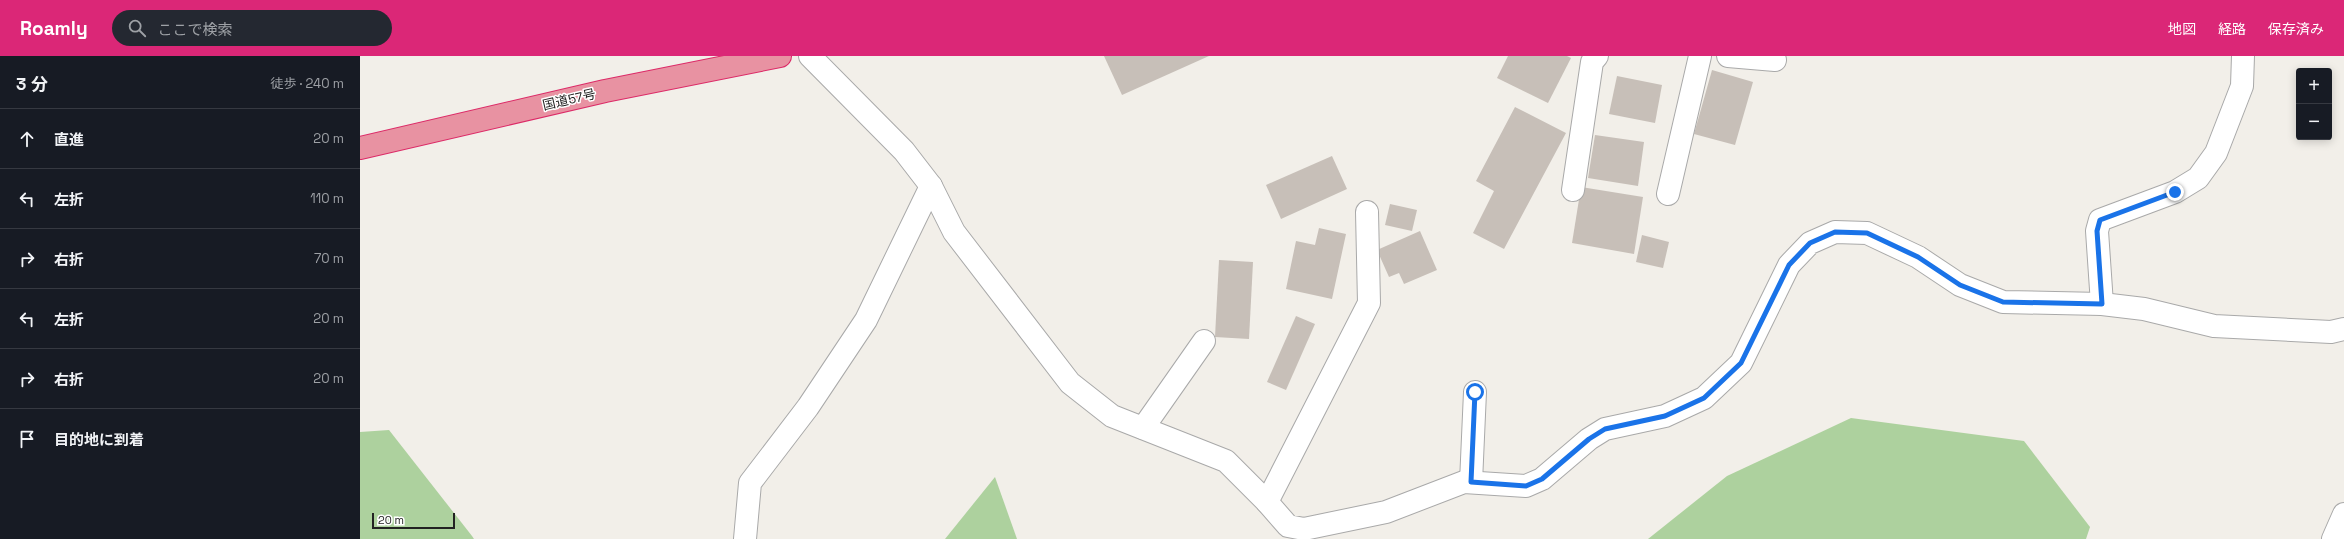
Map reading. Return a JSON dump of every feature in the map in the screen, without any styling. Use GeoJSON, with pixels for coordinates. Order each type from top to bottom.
{"type":"FeatureCollection","features":[{"type":"Feature","properties":{"kind":"highway","name":"国道57号"},"geometry":{"type":"LineString","coordinates":[[360,148],[605,91],[780,56]]}},
{"type":"Feature","properties":{"kind":"street"},"geometry":{"type":"LineString","coordinates":[[810,56],[904,151],[931,186],[954,232],[1070,384],[1112,416],[1226,461],[1267,502],[1288,526],[1304,529],[1386,512],[1464,482],[1526,486],[1542,479],[1589,439],[1605,429],[1665,416],[1704,398],[1741,363],[1789,265],[1810,243],[1835,232],[1867,233],[1918,257],[1960,285],[2003,302],[2102,304],[2144,309],[2214,326],[2331,332],[2344,329]]}},
{"type":"Feature","properties":{"kind":"street"},"geometry":{"type":"LineString","coordinates":[[1574,190],[1592,62],[1597,56]]}},
{"type":"Feature","properties":{"kind":"street"},"geometry":{"type":"LineString","coordinates":[[1668,194],[1700,56]]}},
{"type":"Feature","properties":{"kind":"street"},"geometry":{"type":"LineString","coordinates":[[1728,56],[1775,60]]}},
{"type":"Feature","properties":{"kind":"street"},"geometry":{"type":"LineString","coordinates":[[2102,304],[2097,231],[2100,220],[2175,192],[2198,178],[2216,153],[2242,86],[2243,56]]}},
{"type":"Feature","properties":{"kind":"street"},"geometry":{"type":"LineString","coordinates":[[744,539],[750,483],[808,407],[866,320],[931,186]]}},
{"type":"Feature","properties":{"kind":"street"},"geometry":{"type":"LineString","coordinates":[[1267,502],[1369,303],[1367,212]]}},
{"type":"Feature","properties":{"kind":"street"},"geometry":{"type":"LineString","coordinates":[[1143,428],[1204,341]]}},
{"type":"Feature","properties":{"kind":"street"},"geometry":{"type":"LineString","coordinates":[[1471,482],[1475,392]]}},
{"type":"Feature","properties":{"kind":"street"},"geometry":{"type":"LineString","coordinates":[[2333,539],[2344,514]]}},
{"type":"Feature","properties":{"kind":"green space"},"geometry":{"type":"Polygon","coordinates":[[[1851,418],[2024,441],[2090,527],[2086,539],[1648,539],[1727,476],[1851,418]]]}},
{"type":"Feature","properties":{"kind":"green space"},"geometry":{"type":"Polygon","coordinates":[[[389,430],[474,539],[360,539],[360,432],[389,430]]]}},
{"type":"Feature","properties":{"kind":"green space"},"geometry":{"type":"Polygon","coordinates":[[[995,477],[1017,539],[945,539],[995,477]]]}},
{"type":"Feature","properties":{"kind":"building"},"geometry":{"type":"Polygon","coordinates":[[[1104,56],[1209,56],[1122,95],[1104,56]]]}},
{"type":"Feature","properties":{"kind":"building"},"geometry":{"type":"Polygon","coordinates":[[[1508,56],[1567,56],[1571,58],[1548,103],[1497,78],[1508,56]]]}},
{"type":"Feature","properties":{"kind":"building"},"geometry":{"type":"Polygon","coordinates":[[[1712,70],[1753,82],[1735,145],[1694,134],[1712,70]]]}},
{"type":"Feature","properties":{"kind":"building"},"geometry":{"type":"Polygon","coordinates":[[[1617,76],[1662,85],[1655,123],[1609,114],[1617,76]]]}},
{"type":"Feature","properties":{"kind":"building"},"geometry":{"type":"Polygon","coordinates":[[[1515,107],[1566,133],[1504,249],[1473,233],[1494,191],[1476,181],[1515,107]]]}},
{"type":"Feature","properties":{"kind":"building"},"geometry":{"type":"Polygon","coordinates":[[[1595,135],[1644,142],[1638,186],[1588,178],[1595,135]]]}},
{"type":"Feature","properties":{"kind":"building"},"geometry":{"type":"Polygon","coordinates":[[[1332,156],[1347,189],[1281,219],[1266,185],[1332,156]]]}},
{"type":"Feature","properties":{"kind":"building"},"geometry":{"type":"Polygon","coordinates":[[[1581,187],[1643,197],[1634,254],[1572,243],[1581,187]]]}},
{"type":"Feature","properties":{"kind":"building"},"geometry":{"type":"Polygon","coordinates":[[[1390,204],[1417,210],[1412,231],[1385,225],[1390,204]]]}},
{"type":"Feature","properties":{"kind":"building"},"geometry":{"type":"Polygon","coordinates":[[[1319,228],[1346,234],[1332,299],[1286,289],[1296,241],[1315,245],[1319,228]]]}},
{"type":"Feature","properties":{"kind":"building"},"geometry":{"type":"Polygon","coordinates":[[[1420,231],[1437,270],[1404,284],[1399,273],[1389,277],[1377,250],[1420,231]]]}},
{"type":"Feature","properties":{"kind":"building"},"geometry":{"type":"Polygon","coordinates":[[[1642,235],[1669,242],[1663,268],[1636,262],[1642,235]]]}},
{"type":"Feature","properties":{"kind":"building"},"geometry":{"type":"Polygon","coordinates":[[[1219,260],[1253,262],[1249,339],[1215,337],[1219,260]]]}},
{"type":"Feature","properties":{"kind":"building"},"geometry":{"type":"Polygon","coordinates":[[[1296,316],[1315,324],[1286,390],[1267,382],[1296,316]]]}},
{"type":"Feature","properties":{"kind":"route"},"geometry":{"type":"LineString","coordinates":[[1475,392],[1471,482],[1526,486],[1542,479],[1589,439],[1605,429],[1665,416],[1704,398],[1741,363],[1789,265],[1810,243],[1835,232],[1867,233],[1918,257],[1960,285],[2003,302],[2102,304],[2097,231],[2100,220],[2175,192]]}}]}
